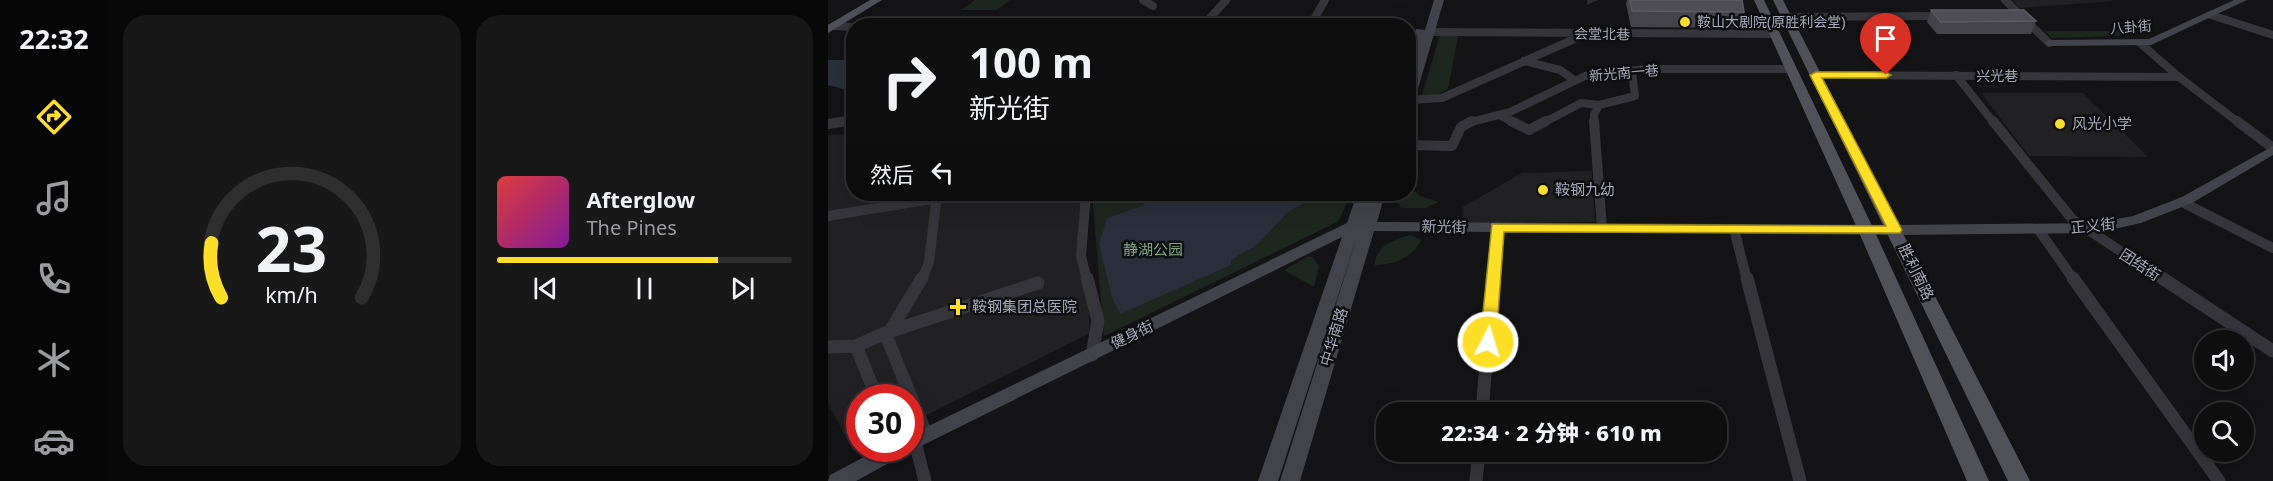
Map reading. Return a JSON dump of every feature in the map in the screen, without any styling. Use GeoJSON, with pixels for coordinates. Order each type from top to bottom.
{"type":"FeatureCollection","features":[{"type":"Feature","properties":{"kind":"main road"},"geometry":{"type":"LineString","coordinates":[[830,25],[862,0]]}},
{"type":"Feature","properties":{"kind":"main road"},"geometry":{"type":"LineString","coordinates":[[830,25],[877,0]]}},
{"type":"Feature","properties":{"kind":"main road"},"geometry":{"type":"LineString","coordinates":[[1416,42],[1431,0]]}},
{"type":"Feature","properties":{"kind":"main road"},"geometry":{"type":"LineString","coordinates":[[1416,78],[1439,0]]}},
{"type":"Feature","properties":{"kind":"main road","name":"胜利南路"},"geometry":{"type":"LineString","coordinates":[[1759,0],[1866,230],[1978,481]]}},
{"type":"Feature","properties":{"kind":"main road","name":"胜利南路"},"geometry":{"type":"LineString","coordinates":[[1778,0],[2019,481]]}},
{"type":"Feature","properties":{"kind":"main road","name":"八卦街"},"geometry":{"type":"LineString","coordinates":[[2049,43],[2140,43],[2160,39],[2240,0]]}},
{"type":"Feature","properties":{"kind":"main road","name":"正义街"},"geometry":{"type":"LineString","coordinates":[[1895,230],[2083,229],[2113,226],[2182,202],[2271,153]]}},
{"type":"Feature","properties":{"kind":"main road"},"geometry":{"type":"LineString","coordinates":[[1360,226],[1363,201]]}},
{"type":"Feature","properties":{"kind":"main road","name":"中华南路"},"geometry":{"type":"LineString","coordinates":[[1268,481],[1343,255],[1374,201]]}},
{"type":"Feature","properties":{"kind":"main road","name":"新光街"},"geometry":{"type":"LineString","coordinates":[[1360,226],[1895,230]]}},
{"type":"Feature","properties":{"kind":"main road","name":"健身街"},"geometry":{"type":"LineString","coordinates":[[924,437],[1360,226]]}},
{"type":"Feature","properties":{"kind":"main road","name":"中华南路"},"geometry":{"type":"LineString","coordinates":[[1290,481],[1360,226]]}},
{"type":"Feature","properties":{"kind":"main road","name":"健身街"},"geometry":{"type":"LineString","coordinates":[[837,481],[874,462]]}},
{"type":"Feature","properties":{"kind":"street"},"geometry":{"type":"LineString","coordinates":[[1143,0],[1154,6]]}},
{"type":"Feature","properties":{"kind":"street"},"geometry":{"type":"LineString","coordinates":[[1209,18],[1226,0]]}},
{"type":"Feature","properties":{"kind":"street"},"geometry":{"type":"LineString","coordinates":[[1315,18],[1325,0]]}},
{"type":"Feature","properties":{"kind":"street"},"geometry":{"type":"LineString","coordinates":[[2005,0],[2049,43]]}},
{"type":"Feature","properties":{"kind":"street"},"geometry":{"type":"LineString","coordinates":[[2211,15],[2273,35]]}},
{"type":"Feature","properties":{"kind":"street"},"geometry":{"type":"LineString","coordinates":[[1786,17],[1951,16]]}},
{"type":"Feature","properties":{"kind":"street"},"geometry":{"type":"LineString","coordinates":[[2005,16],[2022,16]]}},
{"type":"Feature","properties":{"kind":"street"},"geometry":{"type":"LineString","coordinates":[[830,25],[846,26]]}},
{"type":"Feature","properties":{"kind":"street","name":"会堂北巷"},"geometry":{"type":"LineString","coordinates":[[1430,32],[1774,34]]}},
{"type":"Feature","properties":{"kind":"street"},"geometry":{"type":"LineString","coordinates":[[1416,100],[1442,98],[1586,34]]}},
{"type":"Feature","properties":{"kind":"street"},"geometry":{"type":"LineString","coordinates":[[2140,43],[2271,153]]}},
{"type":"Feature","properties":{"kind":"street"},"geometry":{"type":"LineString","coordinates":[[1524,61],[1560,70],[1574,80]]}},
{"type":"Feature","properties":{"kind":"street","name":"新光南一巷"},"geometry":{"type":"LineString","coordinates":[[1416,145],[1452,146],[1461,127],[1468,122],[1500,116],[1528,105],[1535,99],[1574,80],[1632,71],[1790,69]]}},
{"type":"Feature","properties":{"kind":"street"},"geometry":{"type":"LineString","coordinates":[[1500,116],[1529,130],[1581,104],[1599,105],[1635,96],[1632,71]]}},
{"type":"Feature","properties":{"kind":"street","name":"兴光巷"},"geometry":{"type":"LineString","coordinates":[[1816,75],[2179,77]]}},
{"type":"Feature","properties":{"kind":"street","name":"团结街"},"geometry":{"type":"LineString","coordinates":[[1956,75],[2062,208],[2083,229],[2273,351]]}},
{"type":"Feature","properties":{"kind":"street"},"geometry":{"type":"LineString","coordinates":[[1599,105],[1594,115],[1602,228]]}},
{"type":"Feature","properties":{"kind":"street"},"geometry":{"type":"LineString","coordinates":[[828,124],[846,121]]}},
{"type":"Feature","properties":{"kind":"street"},"geometry":{"type":"LineString","coordinates":[[828,216],[908,201]]}},
{"type":"Feature","properties":{"kind":"street"},"geometry":{"type":"LineString","coordinates":[[897,384],[887,332],[919,286],[929,262],[935,201]]}},
{"type":"Feature","properties":{"kind":"street"},"geometry":{"type":"LineString","coordinates":[[1085,201],[1081,256],[1098,321],[1092,355]]}},
{"type":"Feature","properties":{"kind":"street"},"geometry":{"type":"LineString","coordinates":[[2182,202],[2273,248]]}},
{"type":"Feature","properties":{"kind":"street"},"geometry":{"type":"LineString","coordinates":[[1483,402],[1497,227]]}},
{"type":"Feature","properties":{"kind":"street"},"geometry":{"type":"LineString","coordinates":[[1734,229],[1800,481]]}},
{"type":"Feature","properties":{"kind":"street"},"geometry":{"type":"LineString","coordinates":[[2038,229],[2219,481]]}},
{"type":"Feature","properties":{"kind":"street"},"geometry":{"type":"LineString","coordinates":[[828,347],[856,346],[887,332],[1038,283]]}},
{"type":"Feature","properties":{"kind":"street"},"geometry":{"type":"LineString","coordinates":[[856,346],[871,384]]}},
{"type":"Feature","properties":{"kind":"street"},"geometry":{"type":"LineString","coordinates":[[916,462],[925,481]]}},
{"type":"Feature","properties":{"kind":"street"},"geometry":{"type":"LineString","coordinates":[[1476,481],[1478,462]]}},
{"type":"Feature","properties":{"kind":"shaded area"},"geometry":{"type":"Polygon","coordinates":[[[2012,0],[2112,0],[2114,1],[2020,8],[2012,0]]]}},
{"type":"Feature","properties":{"kind":"shaded area"},"geometry":{"type":"Polygon","coordinates":[[[828,60],[846,60],[846,90],[828,85],[828,60]]]}},
{"type":"Feature","properties":{"kind":"shaded area","name":"风光小学"},"geometry":{"type":"Polygon","coordinates":[[[1981,93],[2083,93],[2148,157],[2029,156],[1981,93]]]}},
{"type":"Feature","properties":{"kind":"shaded area","name":"鞍钢集团总医院"},"geometry":{"type":"Polygon","coordinates":[[[846,134],[846,201],[1083,201],[1090,333],[924,416],[924,384],[846,384],[846,438],[828,403],[828,135],[846,134]]]}},
{"type":"Feature","properties":{"kind":"shaded area","name":"鞍钢九幼"},"geometry":{"type":"Polygon","coordinates":[[[1592,171],[1595,222],[1462,224],[1463,207],[1522,173],[1592,171]]]}},
{"type":"Feature","properties":{"kind":"shaded area","name":"静湖公园"},"geometry":{"type":"Polygon","coordinates":[[[1142,201],[1306,201],[1288,212],[1258,244],[1231,260],[1231,265],[1120,314],[1112,297],[1099,244],[1107,218],[1145,205],[1142,201]]]}},
{"type":"Feature","properties":{"kind":"green space"},"geometry":{"type":"Polygon","coordinates":[[[975,0],[1010,0],[997,10],[961,10],[975,0]]]}},
{"type":"Feature","properties":{"kind":"green space"},"geometry":{"type":"Polygon","coordinates":[[[2152,28],[2117,36],[2052,38],[2045,31],[2109,31],[2152,28]]]}},
{"type":"Feature","properties":{"kind":"green space"},"geometry":{"type":"Polygon","coordinates":[[[1440,35],[1458,36],[1448,89],[1437,95],[1422,95],[1440,35]]]}},
{"type":"Feature","properties":{"kind":"green space"},"geometry":{"type":"Polygon","coordinates":[[[1416,193],[1439,202],[1425,208],[1402,208],[1395,201],[1416,201],[1416,193]]]}},
{"type":"Feature","properties":{"kind":"green space","name":"静湖公园"},"geometry":{"type":"Polygon","coordinates":[[[1093,201],[1347,201],[1339,221],[1104,336],[1093,201]]]}},
{"type":"Feature","properties":{"kind":"green space"},"geometry":{"type":"Polygon","coordinates":[[[1410,235],[1421,240],[1413,252],[1395,262],[1375,265],[1378,253],[1386,245],[1410,235]]]}},
{"type":"Feature","properties":{"kind":"green space"},"geometry":{"type":"Polygon","coordinates":[[[1307,257],[1312,257],[1319,266],[1314,287],[1284,270],[1307,257]]]}},
{"type":"Feature","properties":{"kind":"building"},"geometry":{"type":"Polygon","coordinates":[[[1630,0],[1742,0],[1744,12],[1632,11],[1630,0]]]}},
{"type":"Feature","properties":{"kind":"building"},"geometry":{"type":"Polygon","coordinates":[[[1931,10],[2024,10],[2036,21],[1941,22],[1931,10]]]}},
{"type":"Feature","properties":{"kind":"place","name":"鞍山大剧院(原胜利会堂)"},"geometry":{"type":"Point","coordinates":[1685,22]}},
{"type":"Feature","properties":{"kind":"place","name":"风光小学"},"geometry":{"type":"Point","coordinates":[2060,124]}},
{"type":"Feature","properties":{"kind":"place","name":"鞍钢九幼"},"geometry":{"type":"Point","coordinates":[1543,190]}},
{"type":"Feature","properties":{"kind":"place","name":"鞍钢集团总医院"},"geometry":{"type":"Point","coordinates":[958,307]}},
{"type":"Feature","properties":{"kind":"route"},"geometry":{"type":"LineString","coordinates":[[1488,342],[1497,227],[1895,230],[1816,75],[1886,75]]}}]}
